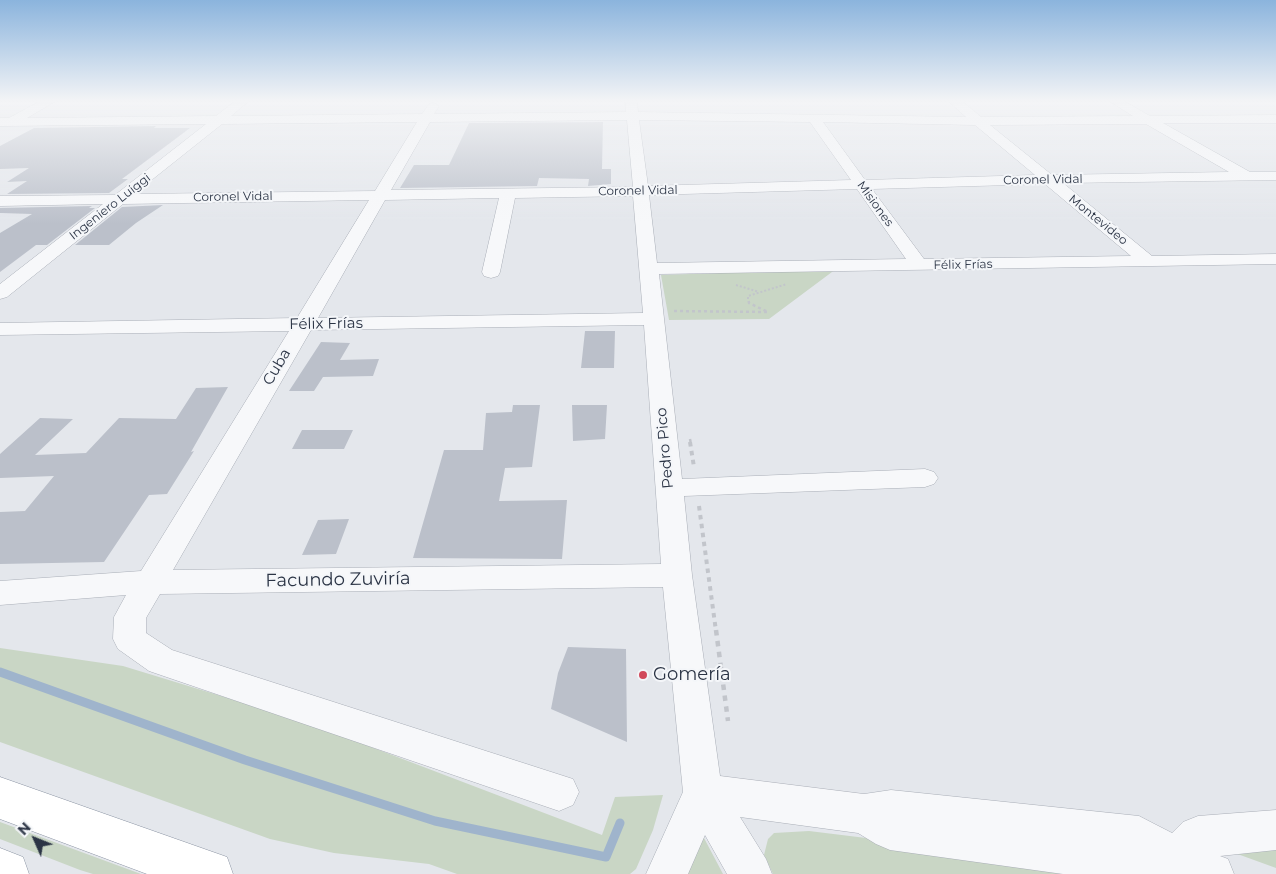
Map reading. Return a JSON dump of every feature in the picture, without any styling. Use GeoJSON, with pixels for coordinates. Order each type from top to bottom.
{"type":"FeatureCollection","features":[{"type":"Feature","properties":{"kind":"highway"},"geometry":{"type":"LineString","coordinates":[[0,798],[210,874]]}},
{"type":"Feature","properties":{"kind":"highway"},"geometry":{"type":"LineString","coordinates":[[0,871],[6,874]]}},
{"type":"Feature","properties":{"kind":"street","name":"Ingeniero Luiggi"},"geometry":{"type":"LineString","coordinates":[[0,293],[192,142]]}},
{"type":"Feature","properties":{"kind":"street","name":"Cuba"},"geometry":{"type":"LineString","coordinates":[[412,142],[302,324],[130,617],[130,639],[161,661],[559,792]]}},
{"type":"Feature","properties":{"kind":"street","name":"Pedro Pico"},"geometry":{"type":"LineString","coordinates":[[635,142],[649,269],[667,317],[669,488],[677,575],[703,793],[752,874]]}},
{"type":"Feature","properties":{"kind":"street","name":"Misiones"},"geometry":{"type":"LineString","coordinates":[[830,142],[919,265]]}},
{"type":"Feature","properties":{"kind":"street","name":"Montevideo"},"geometry":{"type":"LineString","coordinates":[[1003,142],[1150,262]]}},
{"type":"Feature","properties":{"kind":"street"},"geometry":{"type":"LineString","coordinates":[[1186,142],[1248,177]]}},
{"type":"Feature","properties":{"kind":"street","name":"Coronel Vidal"},"geometry":{"type":"LineString","coordinates":[[0,201],[640,191],[1048,179],[1248,177],[1272,183]]}},
{"type":"Feature","properties":{"kind":"street"},"geometry":{"type":"LineString","coordinates":[[491,272],[508,193]]}},
{"type":"Feature","properties":{"kind":"street","name":"Félix Frías"},"geometry":{"type":"LineString","coordinates":[[649,269],[1276,259]]}},
{"type":"Feature","properties":{"kind":"street","name":"Félix Frías"},"geometry":{"type":"LineString","coordinates":[[0,329],[667,317]]}},
{"type":"Feature","properties":{"kind":"street"},"geometry":{"type":"LineString","coordinates":[[669,488],[924,478]]}},
{"type":"Feature","properties":{"kind":"street","name":"Facundo Zuviría"},"geometry":{"type":"LineString","coordinates":[[0,593],[150,582],[677,575]]}},
{"type":"Feature","properties":{"kind":"street"},"geometry":{"type":"LineString","coordinates":[[668,874],[703,793],[864,814],[890,830],[1144,864],[1174,858],[1198,837],[1276,830]]}},
{"type":"Feature","properties":{"kind":"street"},"geometry":{"type":"LineString","coordinates":[[1174,858],[1213,874]]}},
{"type":"Feature","properties":{"kind":"path"},"geometry":{"type":"LineString","coordinates":[[672,303],[667,317],[768,312],[749,303],[748,296],[794,282]]}},
{"type":"Feature","properties":{"kind":"path"},"geometry":{"type":"LineString","coordinates":[[690,438],[728,721]]}},
{"type":"Feature","properties":{"kind":"green space"},"geometry":{"type":"Polygon","coordinates":[[[836,269],[769,319],[669,320],[661,275],[836,269]]]}},
{"type":"Feature","properties":{"kind":"green space"},"geometry":{"type":"Polygon","coordinates":[[[0,648],[123,666],[303,721],[602,835],[615,797],[663,795],[653,830],[636,869],[630,874],[457,874],[429,864],[334,853],[270,839],[0,742],[0,648]]]}},
{"type":"Feature","properties":{"kind":"green space"},"geometry":{"type":"Polygon","coordinates":[[[0,822],[141,874],[93,874],[80,870],[0,839],[0,822]]]}},
{"type":"Feature","properties":{"kind":"green space"},"geometry":{"type":"Polygon","coordinates":[[[697,825],[704,838],[723,874],[681,874],[697,825]]]}},
{"type":"Feature","properties":{"kind":"green space"},"geometry":{"type":"Polygon","coordinates":[[[809,831],[1029,858],[1116,874],[773,874],[764,855],[768,839],[774,833],[809,831]]]}},
{"type":"Feature","properties":{"kind":"green space"},"geometry":{"type":"Polygon","coordinates":[[[1276,838],[1276,868],[1210,844],[1276,838]]]}},
{"type":"Feature","properties":{"kind":"building"},"geometry":{"type":"Polygon","coordinates":[[[8,142],[172,142],[122,179],[128,179],[109,193],[7,194],[27,181],[7,182],[29,168],[0,169],[0,146],[8,142]]]}},
{"type":"Feature","properties":{"kind":"building"},"geometry":{"type":"Polygon","coordinates":[[[460,142],[603,142],[602,169],[611,169],[611,184],[588,186],[589,179],[539,178],[537,186],[400,188],[414,165],[449,165],[460,142]]]}},
{"type":"Feature","properties":{"kind":"building"},"geometry":{"type":"Polygon","coordinates":[[[163,205],[136,223],[109,245],[75,245],[122,207],[163,205]]]}},
{"type":"Feature","properties":{"kind":"building"},"geometry":{"type":"Polygon","coordinates":[[[92,206],[89,208],[95,208],[47,245],[36,245],[0,272],[0,233],[32,214],[0,213],[0,208],[92,206]]]}},
{"type":"Feature","properties":{"kind":"building"},"geometry":{"type":"Polygon","coordinates":[[[585,331],[615,331],[614,368],[581,368],[585,331]]]}},
{"type":"Feature","properties":{"kind":"building"},"geometry":{"type":"Polygon","coordinates":[[[321,342],[350,343],[340,360],[379,359],[373,376],[323,377],[314,391],[289,391],[321,342]]]}},
{"type":"Feature","properties":{"kind":"building"},"geometry":{"type":"Polygon","coordinates":[[[228,387],[191,452],[194,451],[167,494],[149,495],[104,562],[0,564],[0,512],[25,511],[54,476],[0,478],[0,454],[40,418],[73,419],[35,455],[86,453],[119,418],[176,419],[196,388],[228,387]]]}},
{"type":"Feature","properties":{"kind":"building"},"geometry":{"type":"Polygon","coordinates":[[[513,405],[540,405],[532,467],[505,468],[499,501],[567,500],[562,559],[413,558],[444,450],[483,450],[486,413],[512,412],[513,405]]]}},
{"type":"Feature","properties":{"kind":"building"},"geometry":{"type":"Polygon","coordinates":[[[572,405],[607,405],[605,439],[573,441],[572,405]]]}},
{"type":"Feature","properties":{"kind":"building"},"geometry":{"type":"Polygon","coordinates":[[[302,430],[353,430],[344,449],[292,449],[302,430]]]}},
{"type":"Feature","properties":{"kind":"building"},"geometry":{"type":"Polygon","coordinates":[[[349,519],[336,554],[302,555],[318,520],[349,519]]]}},
{"type":"Feature","properties":{"kind":"building"},"geometry":{"type":"Polygon","coordinates":[[[568,647],[626,649],[627,742],[551,709],[558,673],[568,647]]]}},
{"type":"Feature","properties":{"kind":"waterway"},"geometry":{"type":"LineString","coordinates":[[0,672],[245,760],[435,821],[606,857],[620,823]]}},
{"type":"Feature","properties":{"kind":"place","name":"Gomería"},"geometry":{"type":"Point","coordinates":[643,675]}}]}
